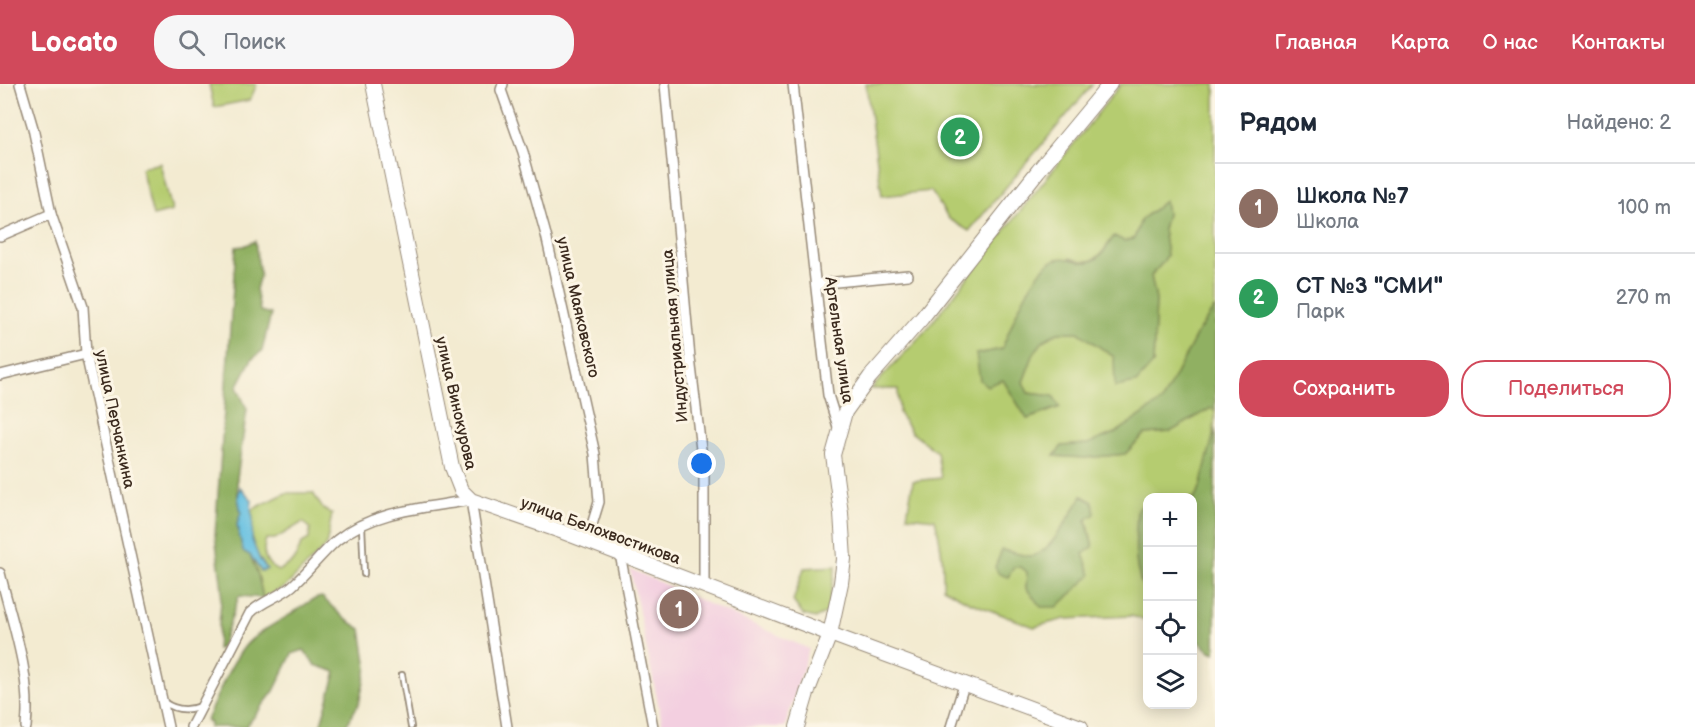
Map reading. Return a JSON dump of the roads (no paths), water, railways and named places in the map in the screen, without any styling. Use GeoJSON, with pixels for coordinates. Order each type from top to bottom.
{"type":"FeatureCollection","features":[{"type":"Feature","properties":{"kind":"main road","name":"улица Винокурова"},"geometry":{"type":"LineString","coordinates":[[373,84],[452,467],[461,490],[471,500]]}},
{"type":"Feature","properties":{"kind":"main road"},"geometry":{"type":"LineString","coordinates":[[839,430],[845,412],[854,397],[922,318],[1110,84]]}},
{"type":"Feature","properties":{"kind":"main road","name":"Артельная улица"},"geometry":{"type":"LineString","coordinates":[[830,634],[844,560],[833,455],[839,430]]}},
{"type":"Feature","properties":{"kind":"main road","name":"улица Белохвостикова"},"geometry":{"type":"LineString","coordinates":[[471,500],[587,541],[964,685],[1081,727]]}},
{"type":"Feature","properties":{"kind":"main road"},"geometry":{"type":"LineString","coordinates":[[797,727],[807,693],[830,634]]}},
{"type":"Feature","properties":{"kind":"street","name":"улица Перчанкина"},"geometry":{"type":"LineString","coordinates":[[20,84],[33,128],[51,214],[83,307],[86,354],[168,727]]}},
{"type":"Feature","properties":{"kind":"street","name":"улица Маяковского"},"geometry":{"type":"LineString","coordinates":[[502,84],[501,90],[523,152],[546,235],[595,454],[600,502],[587,541]]}},
{"type":"Feature","properties":{"kind":"street","name":"Индустриальная улица"},"geometry":{"type":"LineString","coordinates":[[665,84],[690,358],[704,474],[704,585]]}},
{"type":"Feature","properties":{"kind":"street","name":"Артельная улица"},"geometry":{"type":"LineString","coordinates":[[793,84],[828,395],[839,430]]}},
{"type":"Feature","properties":{"kind":"street"},"geometry":{"type":"LineString","coordinates":[[0,236],[51,214]]}},
{"type":"Feature","properties":{"kind":"street"},"geometry":{"type":"LineString","coordinates":[[816,284],[908,275]]}},
{"type":"Feature","properties":{"kind":"street"},"geometry":{"type":"LineString","coordinates":[[0,375],[86,354]]}},
{"type":"Feature","properties":{"kind":"street","name":"улица Белохвостикова"},"geometry":{"type":"LineString","coordinates":[[191,727],[232,652],[250,613],[257,606],[279,596],[293,585],[336,542],[362,523],[383,516],[471,500]]}},
{"type":"Feature","properties":{"kind":"street","name":"улица Винокурова"},"geometry":{"type":"LineString","coordinates":[[471,500],[507,727]]}},
{"type":"Feature","properties":{"kind":"street"},"geometry":{"type":"LineString","coordinates":[[620,554],[653,727]]}},
{"type":"Feature","properties":{"kind":"street"},"geometry":{"type":"LineString","coordinates":[[0,573],[26,681],[28,710],[26,727]]}},
{"type":"Feature","properties":{"kind":"street"},"geometry":{"type":"LineString","coordinates":[[951,727],[964,685]]}},
{"type":"Feature","properties":{"kind":"lane"},"geometry":{"type":"LineString","coordinates":[[362,523],[364,574]]}},
{"type":"Feature","properties":{"kind":"lane"},"geometry":{"type":"LineString","coordinates":[[402,675],[411,727]]}},
{"type":"Feature","properties":{"kind":"lane"},"geometry":{"type":"LineString","coordinates":[[164,701],[179,709],[190,710],[201,706]]}},
{"type":"Feature","properties":{"kind":"water"},"geometry":{"type":"Polygon","coordinates":[[[240,487],[252,500],[252,540],[260,560],[267,569],[261,571],[250,555],[243,551],[237,525],[241,512],[238,497],[240,487]]]}},
{"type":"Feature","properties":{"kind":"place","name":"СТ №3 \"СМИ\""},"geometry":{"type":"Point","coordinates":[960,137]}},
{"type":"Feature","properties":{"kind":"place","name":"Школа №7"},"geometry":{"type":"Point","coordinates":[679,609]}}]}
